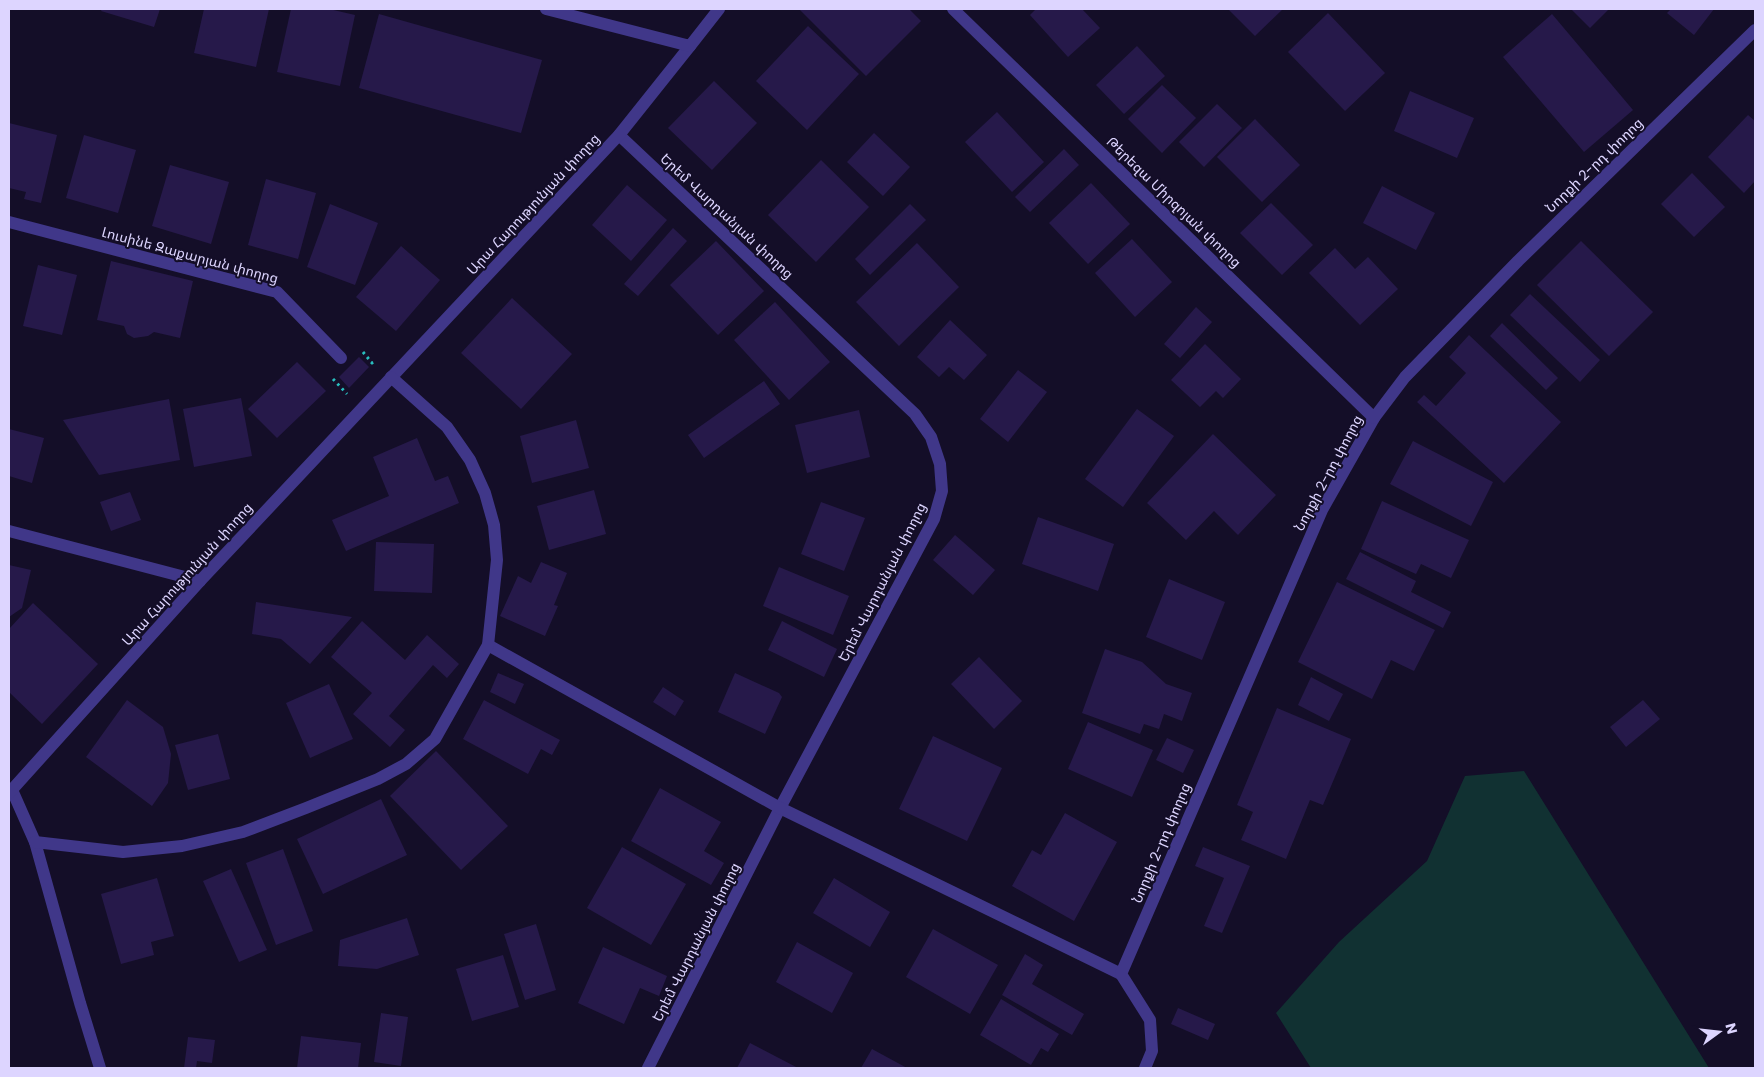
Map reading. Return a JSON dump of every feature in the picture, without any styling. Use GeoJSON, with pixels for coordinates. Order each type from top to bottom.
{"type":"FeatureCollection","features":[{"type":"Feature","properties":{"kind":"street"},"geometry":{"type":"LineString","coordinates":[[546,9],[690,46]]}},
{"type":"Feature","properties":{"kind":"street","name":"Արա Հարությունյան փողոց"},"geometry":{"type":"LineString","coordinates":[[11,792],[200,580],[619,135],[719,9]]}},
{"type":"Feature","properties":{"kind":"street","name":"Թերեզա Միրզոյան փողոց"},"geometry":{"type":"LineString","coordinates":[[953,9],[1374,418]]}},
{"type":"Feature","properties":{"kind":"street","name":"Նորքի 2-րդ փողոց"},"geometry":{"type":"LineString","coordinates":[[1121,974],[1322,510],[1374,418],[1404,377],[1518,261],[1755,30]]}},
{"type":"Feature","properties":{"kind":"street","name":"Երեմ Վարդանյան փողոց"},"geometry":{"type":"LineString","coordinates":[[619,135],[915,414],[932,437],[940,464],[942,492],[934,518],[780,808],[648,1068]]}},
{"type":"Feature","properties":{"kind":"street","name":"Լուսինե Զաքարյան փողոց"},"geometry":{"type":"LineString","coordinates":[[9,222],[277,292],[341,358]]}},
{"type":"Feature","properties":{"kind":"street"},"geometry":{"type":"LineString","coordinates":[[35,842],[123,852],[182,846],[242,832],[378,779],[406,764],[435,739],[488,645],[497,560],[494,525],[485,493],[470,460],[448,427],[391,377]]}},
{"type":"Feature","properties":{"kind":"street"},"geometry":{"type":"LineString","coordinates":[[9,532],[200,580]]}},
{"type":"Feature","properties":{"kind":"street"},"geometry":{"type":"LineString","coordinates":[[488,645],[780,808],[1121,974],[1150,1020],[1152,1051],[1145,1068]]}},
{"type":"Feature","properties":{"kind":"street"},"geometry":{"type":"LineString","coordinates":[[11,792],[35,842],[80,1004],[100,1068]]}},
{"type":"Feature","properties":{"kind":"path"},"geometry":{"type":"LineString","coordinates":[[361,350],[372,364]]}},
{"type":"Feature","properties":{"kind":"path"},"geometry":{"type":"LineString","coordinates":[[333,380],[346,394]]}},
{"type":"Feature","properties":{"kind":"green space"},"geometry":{"type":"Polygon","coordinates":[[[1524,771],[1709,1068],[1311,1068],[1276,1013],[1339,942],[1427,861],[1465,776],[1524,771]]]}},
{"type":"Feature","properties":{"kind":"building"},"geometry":{"type":"Polygon","coordinates":[[[102,9],[160,9],[154,27],[101,11],[102,9]]]}},
{"type":"Feature","properties":{"kind":"building"},"geometry":{"type":"Polygon","coordinates":[[[204,9],[269,9],[256,67],[194,53],[204,9]]]}},
{"type":"Feature","properties":{"kind":"building"},"geometry":{"type":"Polygon","coordinates":[[[291,9],[329,9],[355,15],[340,86],[277,72],[291,9]]]}},
{"type":"Feature","properties":{"kind":"building"},"geometry":{"type":"Polygon","coordinates":[[[799,9],[909,9],[921,21],[866,76],[799,9]]]}},
{"type":"Feature","properties":{"kind":"building"},"geometry":{"type":"Polygon","coordinates":[[[1036,9],[1082,9],[1100,28],[1068,57],[1030,15],[1036,9]]]}},
{"type":"Feature","properties":{"kind":"building"},"geometry":{"type":"Polygon","coordinates":[[[1228,9],[1283,9],[1255,36],[1228,9]]]}},
{"type":"Feature","properties":{"kind":"building"},"geometry":{"type":"Polygon","coordinates":[[[1571,9],[1609,9],[1590,28],[1571,9]]]}},
{"type":"Feature","properties":{"kind":"building"},"geometry":{"type":"Polygon","coordinates":[[[1671,9],[1714,9],[1694,35],[1667,13],[1671,9]]]}},
{"type":"Feature","properties":{"kind":"building"},"geometry":{"type":"Polygon","coordinates":[[[1328,13],[1385,73],[1345,111],[1288,52],[1328,13]]]}},
{"type":"Feature","properties":{"kind":"building"},"geometry":{"type":"Polygon","coordinates":[[[379,14],[542,60],[521,133],[359,88],[379,14]]]}},
{"type":"Feature","properties":{"kind":"building"},"geometry":{"type":"Polygon","coordinates":[[[1552,14],[1633,110],[1584,152],[1503,57],[1552,14]]]}},
{"type":"Feature","properties":{"kind":"building"},"geometry":{"type":"Polygon","coordinates":[[[808,26],[859,74],[807,130],[756,81],[808,26]]]}},
{"type":"Feature","properties":{"kind":"building"},"geometry":{"type":"Polygon","coordinates":[[[1137,46],[1165,76],[1124,114],[1096,85],[1137,46]]]}},
{"type":"Feature","properties":{"kind":"building"},"geometry":{"type":"Polygon","coordinates":[[[714,81],[757,123],[712,170],[668,128],[714,81]]]}},
{"type":"Feature","properties":{"kind":"building"},"geometry":{"type":"Polygon","coordinates":[[[1162,85],[1196,118],[1162,153],[1128,119],[1162,85]]]}},
{"type":"Feature","properties":{"kind":"building"},"geometry":{"type":"Polygon","coordinates":[[[1410,91],[1474,118],[1457,158],[1394,131],[1410,91]]]}},
{"type":"Feature","properties":{"kind":"building"},"geometry":{"type":"Polygon","coordinates":[[[1217,104],[1242,128],[1204,167],[1179,142],[1217,104]]]}},
{"type":"Feature","properties":{"kind":"building"},"geometry":{"type":"Polygon","coordinates":[[[997,112],[1044,162],[1012,192],[965,142],[997,112]]]}},
{"type":"Feature","properties":{"kind":"building"},"geometry":{"type":"Polygon","coordinates":[[[1748,115],[1755,121],[1755,181],[1744,193],[1708,157],[1748,115]]]}},
{"type":"Feature","properties":{"kind":"building"},"geometry":{"type":"Polygon","coordinates":[[[1255,119],[1300,165],[1262,202],[1217,157],[1255,119]]]}},
{"type":"Feature","properties":{"kind":"building"},"geometry":{"type":"Polygon","coordinates":[[[9,123],[57,135],[41,203],[24,199],[26,192],[9,188],[9,123]]]}},
{"type":"Feature","properties":{"kind":"building"},"geometry":{"type":"Polygon","coordinates":[[[874,133],[910,167],[883,196],[847,162],[874,133]]]}},
{"type":"Feature","properties":{"kind":"building"},"geometry":{"type":"Polygon","coordinates":[[[84,135],[136,150],[118,213],[66,198],[84,135]]]}},
{"type":"Feature","properties":{"kind":"building"},"geometry":{"type":"Polygon","coordinates":[[[1064,149],[1079,165],[1030,212],[1015,197],[1064,149]]]}},
{"type":"Feature","properties":{"kind":"building"},"geometry":{"type":"Polygon","coordinates":[[[821,160],[869,207],[816,262],[768,215],[821,160]]]}},
{"type":"Feature","properties":{"kind":"building"},"geometry":{"type":"Polygon","coordinates":[[[170,165],[229,182],[211,244],[152,226],[170,165]]]}},
{"type":"Feature","properties":{"kind":"building"},"geometry":{"type":"Polygon","coordinates":[[[1692,173],[1725,207],[1694,237],[1661,204],[1692,173]]]}},
{"type":"Feature","properties":{"kind":"building"},"geometry":{"type":"Polygon","coordinates":[[[266,179],[316,193],[298,259],[248,245],[266,179]]]}},
{"type":"Feature","properties":{"kind":"building"},"geometry":{"type":"Polygon","coordinates":[[[1091,183],[1130,224],[1088,264],[1049,223],[1091,183]]]}},
{"type":"Feature","properties":{"kind":"building"},"geometry":{"type":"Polygon","coordinates":[[[627,185],[667,220],[631,261],[592,225],[627,185]]]}},
{"type":"Feature","properties":{"kind":"building"},"geometry":{"type":"Polygon","coordinates":[[[1382,186],[1435,213],[1416,250],[1363,223],[1382,186]]]}},
{"type":"Feature","properties":{"kind":"building"},"geometry":{"type":"Polygon","coordinates":[[[1271,203],[1313,245],[1282,275],[1240,233],[1271,203]]]}},
{"type":"Feature","properties":{"kind":"building"},"geometry":{"type":"Polygon","coordinates":[[[330,204],[378,223],[355,285],[307,267],[330,204]]]}},
{"type":"Feature","properties":{"kind":"building"},"geometry":{"type":"Polygon","coordinates":[[[910,204],[926,220],[870,275],[855,259],[910,204]]]}},
{"type":"Feature","properties":{"kind":"building"},"geometry":{"type":"Polygon","coordinates":[[[673,228],[687,241],[638,296],[624,284],[673,228]]]}},
{"type":"Feature","properties":{"kind":"building"},"geometry":{"type":"Polygon","coordinates":[[[1132,239],[1172,282],[1135,317],[1095,273],[1132,239]]]}},
{"type":"Feature","properties":{"kind":"building"},"geometry":{"type":"Polygon","coordinates":[[[716,241],[764,291],[718,335],[670,285],[716,241]]]}},
{"type":"Feature","properties":{"kind":"building"},"geometry":{"type":"Polygon","coordinates":[[[1581,241],[1653,312],[1609,356],[1537,285],[1581,241]]]}},
{"type":"Feature","properties":{"kind":"building"},"geometry":{"type":"Polygon","coordinates":[[[917,243],[959,287],[899,346],[856,302],[917,243]]]}},
{"type":"Feature","properties":{"kind":"building"},"geometry":{"type":"Polygon","coordinates":[[[401,246],[440,280],[396,331],[356,297],[401,246]]]}},
{"type":"Feature","properties":{"kind":"building"},"geometry":{"type":"Polygon","coordinates":[[[1335,248],[1355,269],[1368,257],[1398,289],[1360,325],[1309,273],[1335,248]]]}},
{"type":"Feature","properties":{"kind":"building"},"geometry":{"type":"Polygon","coordinates":[[[111,261],[193,281],[180,338],[154,332],[148,336],[134,338],[127,334],[124,326],[97,320],[111,261]]]}},
{"type":"Feature","properties":{"kind":"building"},"geometry":{"type":"Polygon","coordinates":[[[38,265],[77,275],[62,335],[23,326],[38,265]]]}},
{"type":"Feature","properties":{"kind":"building"},"geometry":{"type":"Polygon","coordinates":[[[1530,294],[1600,360],[1580,382],[1510,315],[1530,294]]]}},
{"type":"Feature","properties":{"kind":"building"},"geometry":{"type":"Polygon","coordinates":[[[512,298],[572,354],[521,409],[461,353],[512,298]]]}},
{"type":"Feature","properties":{"kind":"building"},"geometry":{"type":"Polygon","coordinates":[[[775,302],[830,362],[789,400],[734,340],[775,302]]]}},
{"type":"Feature","properties":{"kind":"building"},"geometry":{"type":"Polygon","coordinates":[[[1196,307],[1212,322],[1180,358],[1164,344],[1196,307]]]}},
{"type":"Feature","properties":{"kind":"building"},"geometry":{"type":"Polygon","coordinates":[[[950,320],[987,355],[964,380],[949,367],[939,377],[917,357],[950,320]]]}},
{"type":"Feature","properties":{"kind":"building"},"geometry":{"type":"Polygon","coordinates":[[[1502,323],[1558,378],[1546,390],[1490,336],[1502,323]]]}},
{"type":"Feature","properties":{"kind":"building"},"geometry":{"type":"Polygon","coordinates":[[[1469,335],[1561,422],[1504,483],[1417,402],[1424,395],[1436,406],[1466,373],[1449,357],[1469,335]]]}},
{"type":"Feature","properties":{"kind":"building"},"geometry":{"type":"Polygon","coordinates":[[[1205,344],[1241,379],[1223,398],[1216,391],[1200,407],[1171,380],[1205,344]]]}},
{"type":"Feature","properties":{"kind":"building"},"geometry":{"type":"Polygon","coordinates":[[[359,357],[369,367],[349,388],[339,377],[359,357]]]}},
{"type":"Feature","properties":{"kind":"building"},"geometry":{"type":"Polygon","coordinates":[[[297,362],[326,391],[277,438],[248,409],[297,362]]]}},
{"type":"Feature","properties":{"kind":"building"},"geometry":{"type":"Polygon","coordinates":[[[1018,370],[1047,392],[1008,442],[980,419],[1018,370]]]}},
{"type":"Feature","properties":{"kind":"building"},"geometry":{"type":"Polygon","coordinates":[[[764,381],[780,404],[704,458],[688,435],[764,381]]]}},
{"type":"Feature","properties":{"kind":"building"},"geometry":{"type":"Polygon","coordinates":[[[241,398],[252,456],[194,467],[183,409],[241,398]]]}},
{"type":"Feature","properties":{"kind":"building"},"geometry":{"type":"Polygon","coordinates":[[[169,399],[180,460],[99,475],[63,420],[169,399]]]}},
{"type":"Feature","properties":{"kind":"building"},"geometry":{"type":"Polygon","coordinates":[[[1137,409],[1174,436],[1123,507],[1085,479],[1137,409]]]}},
{"type":"Feature","properties":{"kind":"building"},"geometry":{"type":"Polygon","coordinates":[[[859,410],[870,457],[807,473],[795,425],[859,410]]]}},
{"type":"Feature","properties":{"kind":"building"},"geometry":{"type":"Polygon","coordinates":[[[576,420],[589,468],[532,483],[520,436],[576,420]]]}},
{"type":"Feature","properties":{"kind":"building"},"geometry":{"type":"Polygon","coordinates":[[[9,429],[44,438],[32,483],[9,476],[9,429]]]}},
{"type":"Feature","properties":{"kind":"building"},"geometry":{"type":"Polygon","coordinates":[[[1213,434],[1276,495],[1238,535],[1214,511],[1186,540],[1147,503],[1213,434]]]}},
{"type":"Feature","properties":{"kind":"building"},"geometry":{"type":"Polygon","coordinates":[[[417,438],[435,481],[448,476],[459,503],[346,551],[332,520],[389,496],[373,457],[417,438]]]}},
{"type":"Feature","properties":{"kind":"building"},"geometry":{"type":"Polygon","coordinates":[[[1413,441],[1493,482],[1471,526],[1390,484],[1413,441]]]}},
{"type":"Feature","properties":{"kind":"building"},"geometry":{"type":"Polygon","coordinates":[[[594,490],[606,534],[549,550],[537,506],[594,490]]]}},
{"type":"Feature","properties":{"kind":"building"},"geometry":{"type":"Polygon","coordinates":[[[130,492],[141,520],[111,531],[100,502],[130,492]]]}},
{"type":"Feature","properties":{"kind":"building"},"geometry":{"type":"Polygon","coordinates":[[[1382,501],[1469,540],[1451,578],[1421,564],[1416,574],[1361,549],[1382,501]]]}},
{"type":"Feature","properties":{"kind":"building"},"geometry":{"type":"Polygon","coordinates":[[[821,502],[865,518],[844,571],[801,554],[821,502]]]}},
{"type":"Feature","properties":{"kind":"building"},"geometry":{"type":"Polygon","coordinates":[[[1038,517],[1114,544],[1098,591],[1022,564],[1038,517]]]}},
{"type":"Feature","properties":{"kind":"building"},"geometry":{"type":"Polygon","coordinates":[[[955,535],[995,570],[973,595],[933,560],[955,535]]]}},
{"type":"Feature","properties":{"kind":"building"},"geometry":{"type":"Polygon","coordinates":[[[376,542],[434,544],[432,593],[374,591],[376,542]]]}},
{"type":"Feature","properties":{"kind":"building"},"geometry":{"type":"Polygon","coordinates":[[[1360,552],[1416,581],[1411,592],[1451,612],[1443,628],[1346,579],[1360,552]]]}},
{"type":"Feature","properties":{"kind":"building"},"geometry":{"type":"Polygon","coordinates":[[[541,562],[567,573],[554,605],[558,606],[545,636],[500,616],[518,576],[531,583],[541,562]]]}},
{"type":"Feature","properties":{"kind":"building"},"geometry":{"type":"Polygon","coordinates":[[[9,565],[31,570],[22,608],[9,617],[9,565]]]}},
{"type":"Feature","properties":{"kind":"building"},"geometry":{"type":"Polygon","coordinates":[[[779,567],[849,596],[833,635],[763,606],[779,567]]]}},
{"type":"Feature","properties":{"kind":"building"},"geometry":{"type":"Polygon","coordinates":[[[1169,579],[1225,602],[1202,660],[1146,637],[1169,579]]]}},
{"type":"Feature","properties":{"kind":"building"},"geometry":{"type":"Polygon","coordinates":[[[1337,582],[1435,630],[1414,671],[1391,660],[1372,699],[1298,662],[1337,582]]]}},
{"type":"Feature","properties":{"kind":"building"},"geometry":{"type":"Polygon","coordinates":[[[256,602],[352,617],[310,664],[281,639],[252,634],[256,602]]]}},
{"type":"Feature","properties":{"kind":"building"},"geometry":{"type":"Polygon","coordinates":[[[33,603],[98,664],[42,724],[9,692],[9,629],[33,603]]]}},
{"type":"Feature","properties":{"kind":"building"},"geometry":{"type":"Polygon","coordinates":[[[362,621],[405,660],[427,635],[459,664],[447,678],[433,665],[389,716],[405,730],[390,747],[353,714],[372,693],[331,657],[362,621]]]}},
{"type":"Feature","properties":{"kind":"building"},"geometry":{"type":"Polygon","coordinates":[[[782,621],[837,649],[824,677],[768,650],[782,621]]]}},
{"type":"Feature","properties":{"kind":"building"},"geometry":{"type":"Polygon","coordinates":[[[1105,649],[1142,662],[1166,684],[1192,693],[1182,721],[1164,714],[1159,729],[1144,724],[1140,734],[1082,713],[1105,649]]]}},
{"type":"Feature","properties":{"kind":"building"},"geometry":{"type":"Polygon","coordinates":[[[979,657],[1022,701],[994,729],[951,684],[979,657]]]}},
{"type":"Feature","properties":{"kind":"building"},"geometry":{"type":"Polygon","coordinates":[[[498,673],[524,684],[515,704],[490,692],[498,673]]]}},
{"type":"Feature","properties":{"kind":"building"},"geometry":{"type":"Polygon","coordinates":[[[735,673],[779,693],[782,697],[765,734],[718,712],[735,673]]]}},
{"type":"Feature","properties":{"kind":"building"},"geometry":{"type":"Polygon","coordinates":[[[1311,677],[1343,694],[1329,721],[1298,705],[1311,677]]]}},
{"type":"Feature","properties":{"kind":"building"},"geometry":{"type":"Polygon","coordinates":[[[329,684],[353,739],[310,758],[286,703],[329,684]]]}},
{"type":"Feature","properties":{"kind":"building"},"geometry":{"type":"Polygon","coordinates":[[[663,687],[684,701],[675,716],[653,702],[663,687]]]}},
{"type":"Feature","properties":{"kind":"building"},"geometry":{"type":"Polygon","coordinates":[[[127,700],[163,727],[171,754],[168,783],[152,806],[86,757],[127,700]]]}},
{"type":"Feature","properties":{"kind":"building"},"geometry":{"type":"Polygon","coordinates":[[[484,700],[560,740],[552,755],[541,749],[528,774],[463,739],[484,700]]]}},
{"type":"Feature","properties":{"kind":"building"},"geometry":{"type":"Polygon","coordinates":[[[1643,700],[1660,719],[1626,747],[1610,727],[1643,700]]]}},
{"type":"Feature","properties":{"kind":"building"},"geometry":{"type":"Polygon","coordinates":[[[1277,708],[1351,739],[1323,805],[1310,800],[1286,859],[1241,840],[1253,812],[1237,805],[1277,708]]]}},
{"type":"Feature","properties":{"kind":"building"},"geometry":{"type":"Polygon","coordinates":[[[1088,722],[1153,750],[1132,797],[1068,769],[1088,722]]]}},
{"type":"Feature","properties":{"kind":"building"},"geometry":{"type":"Polygon","coordinates":[[[218,734],[230,779],[188,790],[175,745],[218,734]]]}},
{"type":"Feature","properties":{"kind":"building"},"geometry":{"type":"Polygon","coordinates":[[[933,736],[1002,768],[967,841],[899,809],[933,736]]]}},
{"type":"Feature","properties":{"kind":"building"},"geometry":{"type":"Polygon","coordinates":[[[1167,738],[1194,750],[1183,773],[1156,760],[1167,738]]]}},
{"type":"Feature","properties":{"kind":"building"},"geometry":{"type":"Polygon","coordinates":[[[436,751],[508,826],[461,870],[390,796],[436,751]]]}},
{"type":"Feature","properties":{"kind":"building"},"geometry":{"type":"Polygon","coordinates":[[[660,788],[721,822],[704,851],[724,863],[711,885],[631,841],[660,788]]]}},
{"type":"Feature","properties":{"kind":"building"},"geometry":{"type":"Polygon","coordinates":[[[381,799],[407,855],[323,894],[297,839],[381,799]]]}},
{"type":"Feature","properties":{"kind":"building"},"geometry":{"type":"Polygon","coordinates":[[[1065,813],[1117,842],[1074,921],[1012,886],[1032,850],[1041,855],[1065,813]]]}},
{"type":"Feature","properties":{"kind":"building"},"geometry":{"type":"Polygon","coordinates":[[[622,847],[686,884],[651,945],[587,908],[622,847]]]}},
{"type":"Feature","properties":{"kind":"building"},"geometry":{"type":"Polygon","coordinates":[[[1203,847],[1250,866],[1222,933],[1204,926],[1224,878],[1195,866],[1203,847]]]}},
{"type":"Feature","properties":{"kind":"building"},"geometry":{"type":"Polygon","coordinates":[[[283,849],[313,931],[276,945],[246,863],[283,849]]]}},
{"type":"Feature","properties":{"kind":"building"},"geometry":{"type":"Polygon","coordinates":[[[231,869],[267,950],[239,962],[203,881],[231,869]]]}},
{"type":"Feature","properties":{"kind":"building"},"geometry":{"type":"Polygon","coordinates":[[[157,878],[174,936],[151,942],[154,955],[121,964],[101,894],[157,878]]]}},
{"type":"Feature","properties":{"kind":"building"},"geometry":{"type":"Polygon","coordinates":[[[834,878],[890,912],[870,947],[813,913],[834,878]]]}},
{"type":"Feature","properties":{"kind":"building"},"geometry":{"type":"Polygon","coordinates":[[[407,918],[419,955],[377,969],[338,966],[340,940],[407,918]]]}},
{"type":"Feature","properties":{"kind":"building"},"geometry":{"type":"Polygon","coordinates":[[[536,924],[556,990],[525,1000],[504,934],[536,924]]]}},
{"type":"Feature","properties":{"kind":"building"},"geometry":{"type":"Polygon","coordinates":[[[933,929],[998,965],[970,1014],[906,977],[933,929]]]}},
{"type":"Feature","properties":{"kind":"building"},"geometry":{"type":"Polygon","coordinates":[[[797,942],[853,973],[832,1013],[776,982],[797,942]]]}},
{"type":"Feature","properties":{"kind":"building"},"geometry":{"type":"Polygon","coordinates":[[[603,947],[667,976],[659,996],[640,988],[624,1024],[578,1003],[603,947]]]}},
{"type":"Feature","properties":{"kind":"building"},"geometry":{"type":"Polygon","coordinates":[[[1025,954],[1043,965],[1032,984],[1084,1014],[1072,1035],[1002,995],[1025,954]]]}},
{"type":"Feature","properties":{"kind":"building"},"geometry":{"type":"Polygon","coordinates":[[[503,955],[519,1007],[472,1021],[456,969],[503,955]]]}},
{"type":"Feature","properties":{"kind":"building"},"geometry":{"type":"Polygon","coordinates":[[[1001,999],[1059,1034],[1048,1052],[1041,1048],[1031,1065],[980,1035],[1001,999]]]}},
{"type":"Feature","properties":{"kind":"building"},"geometry":{"type":"Polygon","coordinates":[[[1178,1008],[1215,1024],[1208,1040],[1171,1024],[1178,1008]]]}},
{"type":"Feature","properties":{"kind":"building"},"geometry":{"type":"Polygon","coordinates":[[[381,1013],[408,1017],[401,1066],[374,1062],[381,1013]]]}},
{"type":"Feature","properties":{"kind":"building"},"geometry":{"type":"Polygon","coordinates":[[[301,1036],[361,1043],[358,1068],[297,1068],[301,1036]]]}},
{"type":"Feature","properties":{"kind":"building"},"geometry":{"type":"Polygon","coordinates":[[[188,1037],[215,1040],[212,1063],[197,1061],[196,1068],[184,1068],[188,1037]]]}},
{"type":"Feature","properties":{"kind":"building"},"geometry":{"type":"Polygon","coordinates":[[[750,1043],[798,1068],[737,1068],[750,1043]]]}},
{"type":"Feature","properties":{"kind":"building"},"geometry":{"type":"Polygon","coordinates":[[[872,1049],[907,1068],[861,1068],[872,1049]]]}}]}
